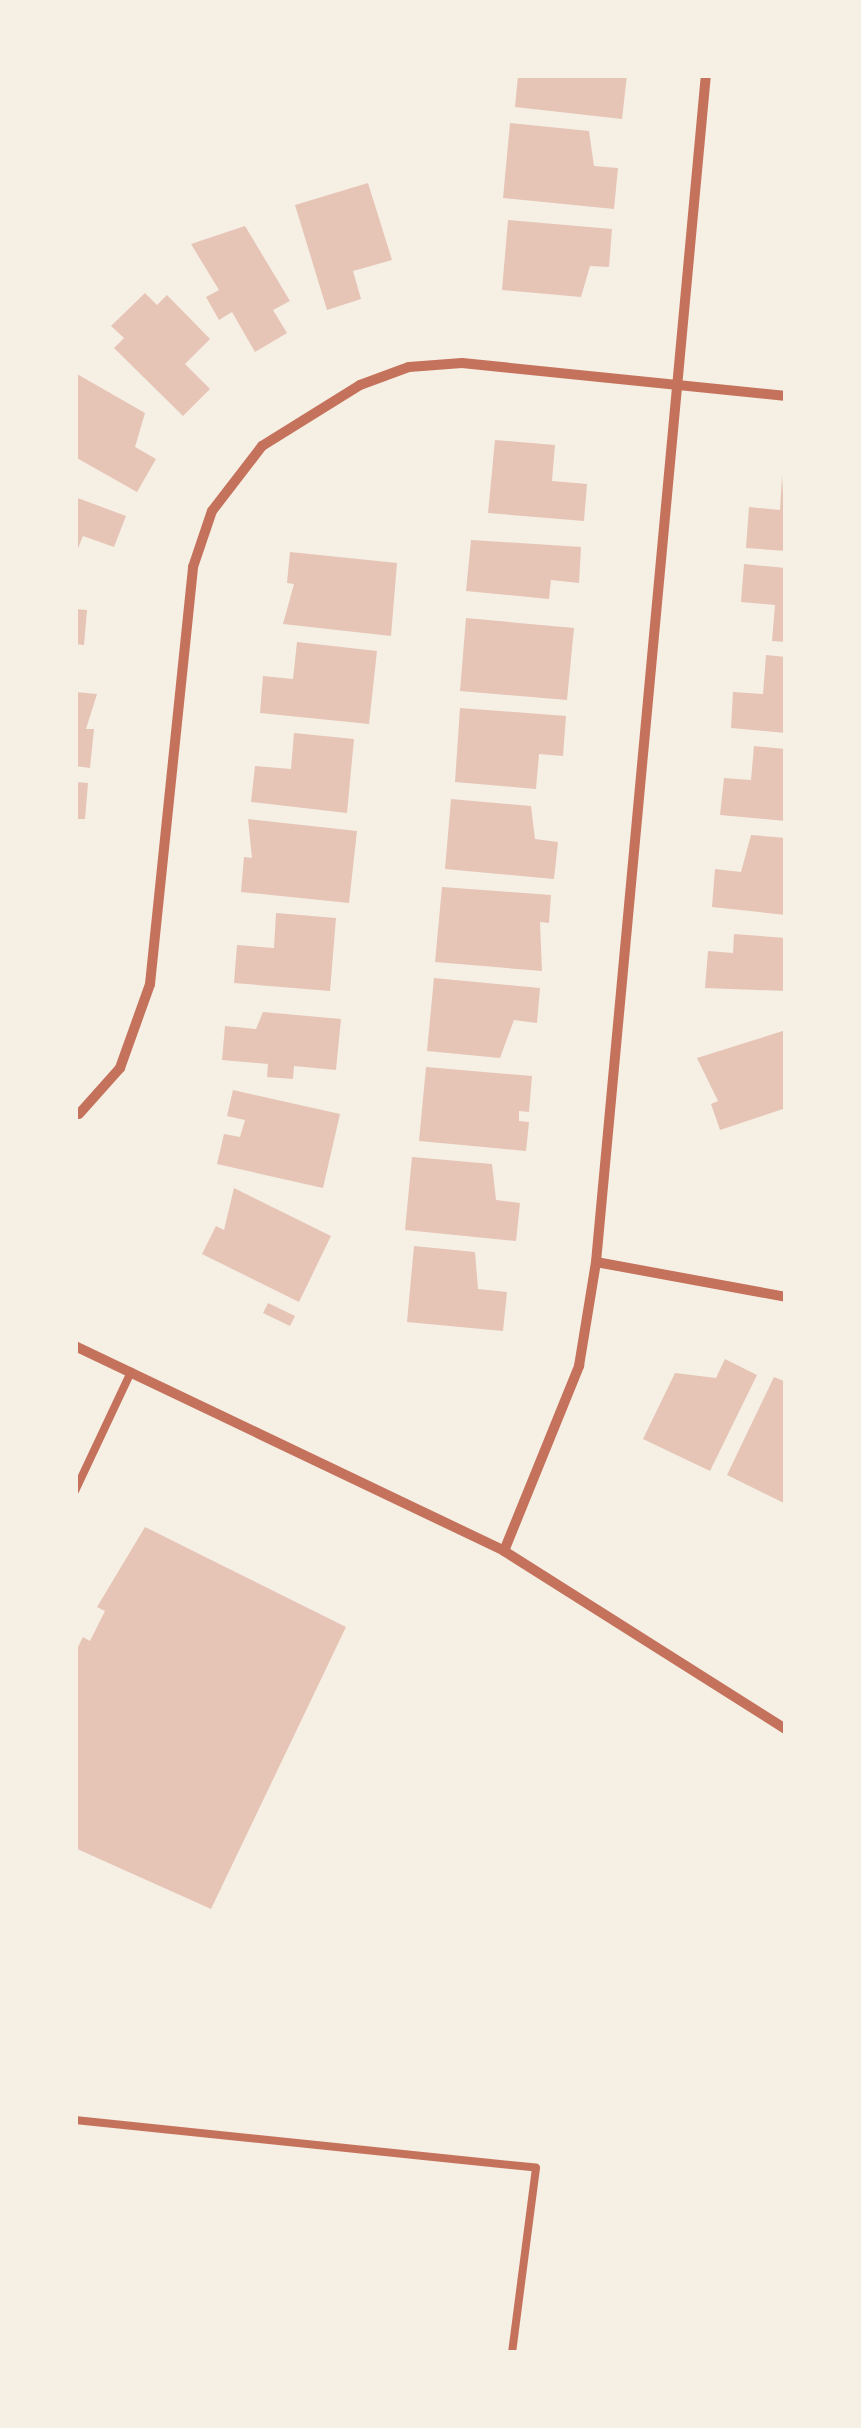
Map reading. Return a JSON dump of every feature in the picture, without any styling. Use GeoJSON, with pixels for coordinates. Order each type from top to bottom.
{"type":"FeatureCollection","features":[{"type":"Feature","properties":{"kind":"street"},"geometry":{"type":"LineString","coordinates":[[504,1552],[579,1366],[596,1262],[706,75]]}},
{"type":"Feature","properties":{"kind":"street"},"geometry":{"type":"LineString","coordinates":[[79,1114],[120,1068],[150,984],[192,567],[233,477],[314,410],[410,367],[462,363],[786,396]]}},
{"type":"Feature","properties":{"kind":"street"},"geometry":{"type":"LineString","coordinates":[[596,1262],[786,1297]]}},
{"type":"Feature","properties":{"kind":"street"},"geometry":{"type":"LineString","coordinates":[[75,1346],[504,1552],[786,1729]]}},
{"type":"Feature","properties":{"kind":"lane"},"geometry":{"type":"LineString","coordinates":[[75,1491],[131,1372]]}},
{"type":"Feature","properties":{"kind":"lane"},"geometry":{"type":"LineString","coordinates":[[75,2120],[536,2168],[512,2353]]}},
{"type":"Feature","properties":{"kind":"building"},"geometry":{"type":"Polygon","coordinates":[[[518,75],[627,75],[622,119],[515,107],[518,75]]]}},
{"type":"Feature","properties":{"kind":"building"},"geometry":{"type":"Polygon","coordinates":[[[510,123],[589,131],[594,166],[618,168],[614,209],[503,198],[510,123]]]}},
{"type":"Feature","properties":{"kind":"building"},"geometry":{"type":"Polygon","coordinates":[[[368,183],[392,260],[353,271],[361,299],[327,310],[295,205],[368,183]]]}},
{"type":"Feature","properties":{"kind":"building"},"geometry":{"type":"Polygon","coordinates":[[[508,220],[612,229],[609,267],[590,266],[581,297],[502,290],[508,220]]]}},
{"type":"Feature","properties":{"kind":"building"},"geometry":{"type":"Polygon","coordinates":[[[245,226],[290,301],[273,310],[287,333],[255,352],[232,312],[219,320],[206,297],[219,290],[191,244],[245,226]]]}},
{"type":"Feature","properties":{"kind":"building"},"geometry":{"type":"Polygon","coordinates":[[[145,293],[157,305],[167,295],[210,339],[185,364],[210,389],[183,416],[114,348],[124,338],[111,326],[145,293]]]}},
{"type":"Feature","properties":{"kind":"building"},"geometry":{"type":"Polygon","coordinates":[[[77,374],[145,413],[135,447],[156,459],[137,492],[75,457],[77,374]]]}},
{"type":"Feature","properties":{"kind":"building"},"geometry":{"type":"Polygon","coordinates":[[[495,440],[555,445],[552,481],[587,484],[584,521],[488,513],[495,440]]]}},
{"type":"Feature","properties":{"kind":"building"},"geometry":{"type":"Polygon","coordinates":[[[782,475],[786,551],[746,548],[749,507],[780,510],[782,475]]]}},
{"type":"Feature","properties":{"kind":"building"},"geometry":{"type":"Polygon","coordinates":[[[75,497],[126,516],[114,547],[83,536],[75,556],[75,497]]]}},
{"type":"Feature","properties":{"kind":"building"},"geometry":{"type":"Polygon","coordinates":[[[471,540],[581,547],[579,583],[551,580],[549,599],[466,591],[471,540]]]}},
{"type":"Feature","properties":{"kind":"building"},"geometry":{"type":"Polygon","coordinates":[[[290,552],[397,563],[391,636],[283,624],[294,584],[287,583],[290,552]]]}},
{"type":"Feature","properties":{"kind":"building"},"geometry":{"type":"Polygon","coordinates":[[[744,564],[786,568],[786,642],[772,641],[775,605],[741,602],[744,564]]]}},
{"type":"Feature","properties":{"kind":"building"},"geometry":{"type":"Polygon","coordinates":[[[75,609],[87,610],[84,645],[75,644],[75,609]]]}},
{"type":"Feature","properties":{"kind":"building"},"geometry":{"type":"Polygon","coordinates":[[[466,618],[574,628],[567,700],[460,691],[466,618]]]}},
{"type":"Feature","properties":{"kind":"building"},"geometry":{"type":"Polygon","coordinates":[[[297,642],[377,651],[369,724],[260,713],[263,676],[293,679],[297,642]]]}},
{"type":"Feature","properties":{"kind":"building"},"geometry":{"type":"Polygon","coordinates":[[[766,655],[786,657],[786,733],[731,728],[733,692],[763,694],[766,655]]]}},
{"type":"Feature","properties":{"kind":"building"},"geometry":{"type":"Polygon","coordinates":[[[75,692],[97,694],[86,729],[94,729],[90,768],[75,766],[75,692]]]}},
{"type":"Feature","properties":{"kind":"building"},"geometry":{"type":"Polygon","coordinates":[[[460,708],[566,716],[563,756],[539,754],[536,789],[455,782],[460,708]]]}},
{"type":"Feature","properties":{"kind":"building"},"geometry":{"type":"Polygon","coordinates":[[[294,733],[354,739],[347,813],[251,802],[255,766],[291,769],[294,733]]]}},
{"type":"Feature","properties":{"kind":"building"},"geometry":{"type":"Polygon","coordinates":[[[754,746],[786,749],[786,821],[720,815],[724,778],[751,780],[754,746]]]}},
{"type":"Feature","properties":{"kind":"building"},"geometry":{"type":"Polygon","coordinates":[[[75,782],[88,783],[85,819],[75,819],[75,782]]]}},
{"type":"Feature","properties":{"kind":"building"},"geometry":{"type":"Polygon","coordinates":[[[451,799],[531,806],[535,839],[558,842],[554,879],[445,869],[451,799]]]}},
{"type":"Feature","properties":{"kind":"building"},"geometry":{"type":"Polygon","coordinates":[[[248,819],[357,831],[349,903],[241,892],[244,857],[252,858],[248,819]]]}},
{"type":"Feature","properties":{"kind":"building"},"geometry":{"type":"Polygon","coordinates":[[[751,835],[786,838],[786,915],[712,907],[715,869],[741,872],[751,835]]]}},
{"type":"Feature","properties":{"kind":"building"},"geometry":{"type":"Polygon","coordinates":[[[442,887],[551,895],[549,923],[540,922],[542,971],[435,962],[442,887]]]}},
{"type":"Feature","properties":{"kind":"building"},"geometry":{"type":"Polygon","coordinates":[[[276,913],[336,918],[330,991],[234,983],[237,945],[274,948],[276,913]]]}},
{"type":"Feature","properties":{"kind":"building"},"geometry":{"type":"Polygon","coordinates":[[[734,934],[786,938],[786,991],[705,988],[708,951],[733,953],[734,934]]]}},
{"type":"Feature","properties":{"kind":"building"},"geometry":{"type":"Polygon","coordinates":[[[434,978],[540,988],[537,1023],[514,1020],[500,1058],[427,1051],[434,978]]]}},
{"type":"Feature","properties":{"kind":"building"},"geometry":{"type":"Polygon","coordinates":[[[263,1012],[341,1019],[336,1070],[294,1066],[293,1079],[267,1077],[268,1064],[222,1060],[225,1026],[256,1029],[263,1012]]]}},
{"type":"Feature","properties":{"kind":"building"},"geometry":{"type":"Polygon","coordinates":[[[786,1030],[786,1108],[720,1130],[711,1104],[718,1101],[697,1058],[786,1030]]]}},
{"type":"Feature","properties":{"kind":"building"},"geometry":{"type":"Polygon","coordinates":[[[426,1067],[532,1076],[529,1112],[519,1111],[519,1121],[529,1122],[526,1151],[419,1141],[426,1067]]]}},
{"type":"Feature","properties":{"kind":"building"},"geometry":{"type":"Polygon","coordinates":[[[233,1090],[340,1114],[323,1188],[217,1164],[224,1134],[240,1137],[245,1120],[227,1116],[233,1090]]]}},
{"type":"Feature","properties":{"kind":"building"},"geometry":{"type":"Polygon","coordinates":[[[412,1157],[492,1164],[496,1200],[520,1203],[516,1241],[405,1230],[412,1157]]]}},
{"type":"Feature","properties":{"kind":"building"},"geometry":{"type":"Polygon","coordinates":[[[234,1188],[331,1236],[299,1302],[202,1254],[216,1226],[224,1230],[234,1188]]]}},
{"type":"Feature","properties":{"kind":"building"},"geometry":{"type":"Polygon","coordinates":[[[414,1246],[475,1252],[478,1289],[507,1292],[503,1331],[407,1322],[414,1246]]]}},
{"type":"Feature","properties":{"kind":"building"},"geometry":{"type":"Polygon","coordinates":[[[268,1303],[295,1316],[290,1326],[263,1313],[268,1303]]]}},
{"type":"Feature","properties":{"kind":"building"},"geometry":{"type":"Polygon","coordinates":[[[725,1359],[757,1375],[710,1471],[643,1439],[675,1373],[716,1378],[725,1359]]]}},
{"type":"Feature","properties":{"kind":"building"},"geometry":{"type":"Polygon","coordinates":[[[774,1377],[786,1382],[786,1504],[727,1475],[774,1377]]]}},
{"type":"Feature","properties":{"kind":"building"},"geometry":{"type":"Polygon","coordinates":[[[145,1527],[346,1627],[211,1909],[75,1848],[75,1653],[83,1637],[90,1641],[105,1611],[97,1607],[145,1527]]]}}]}
